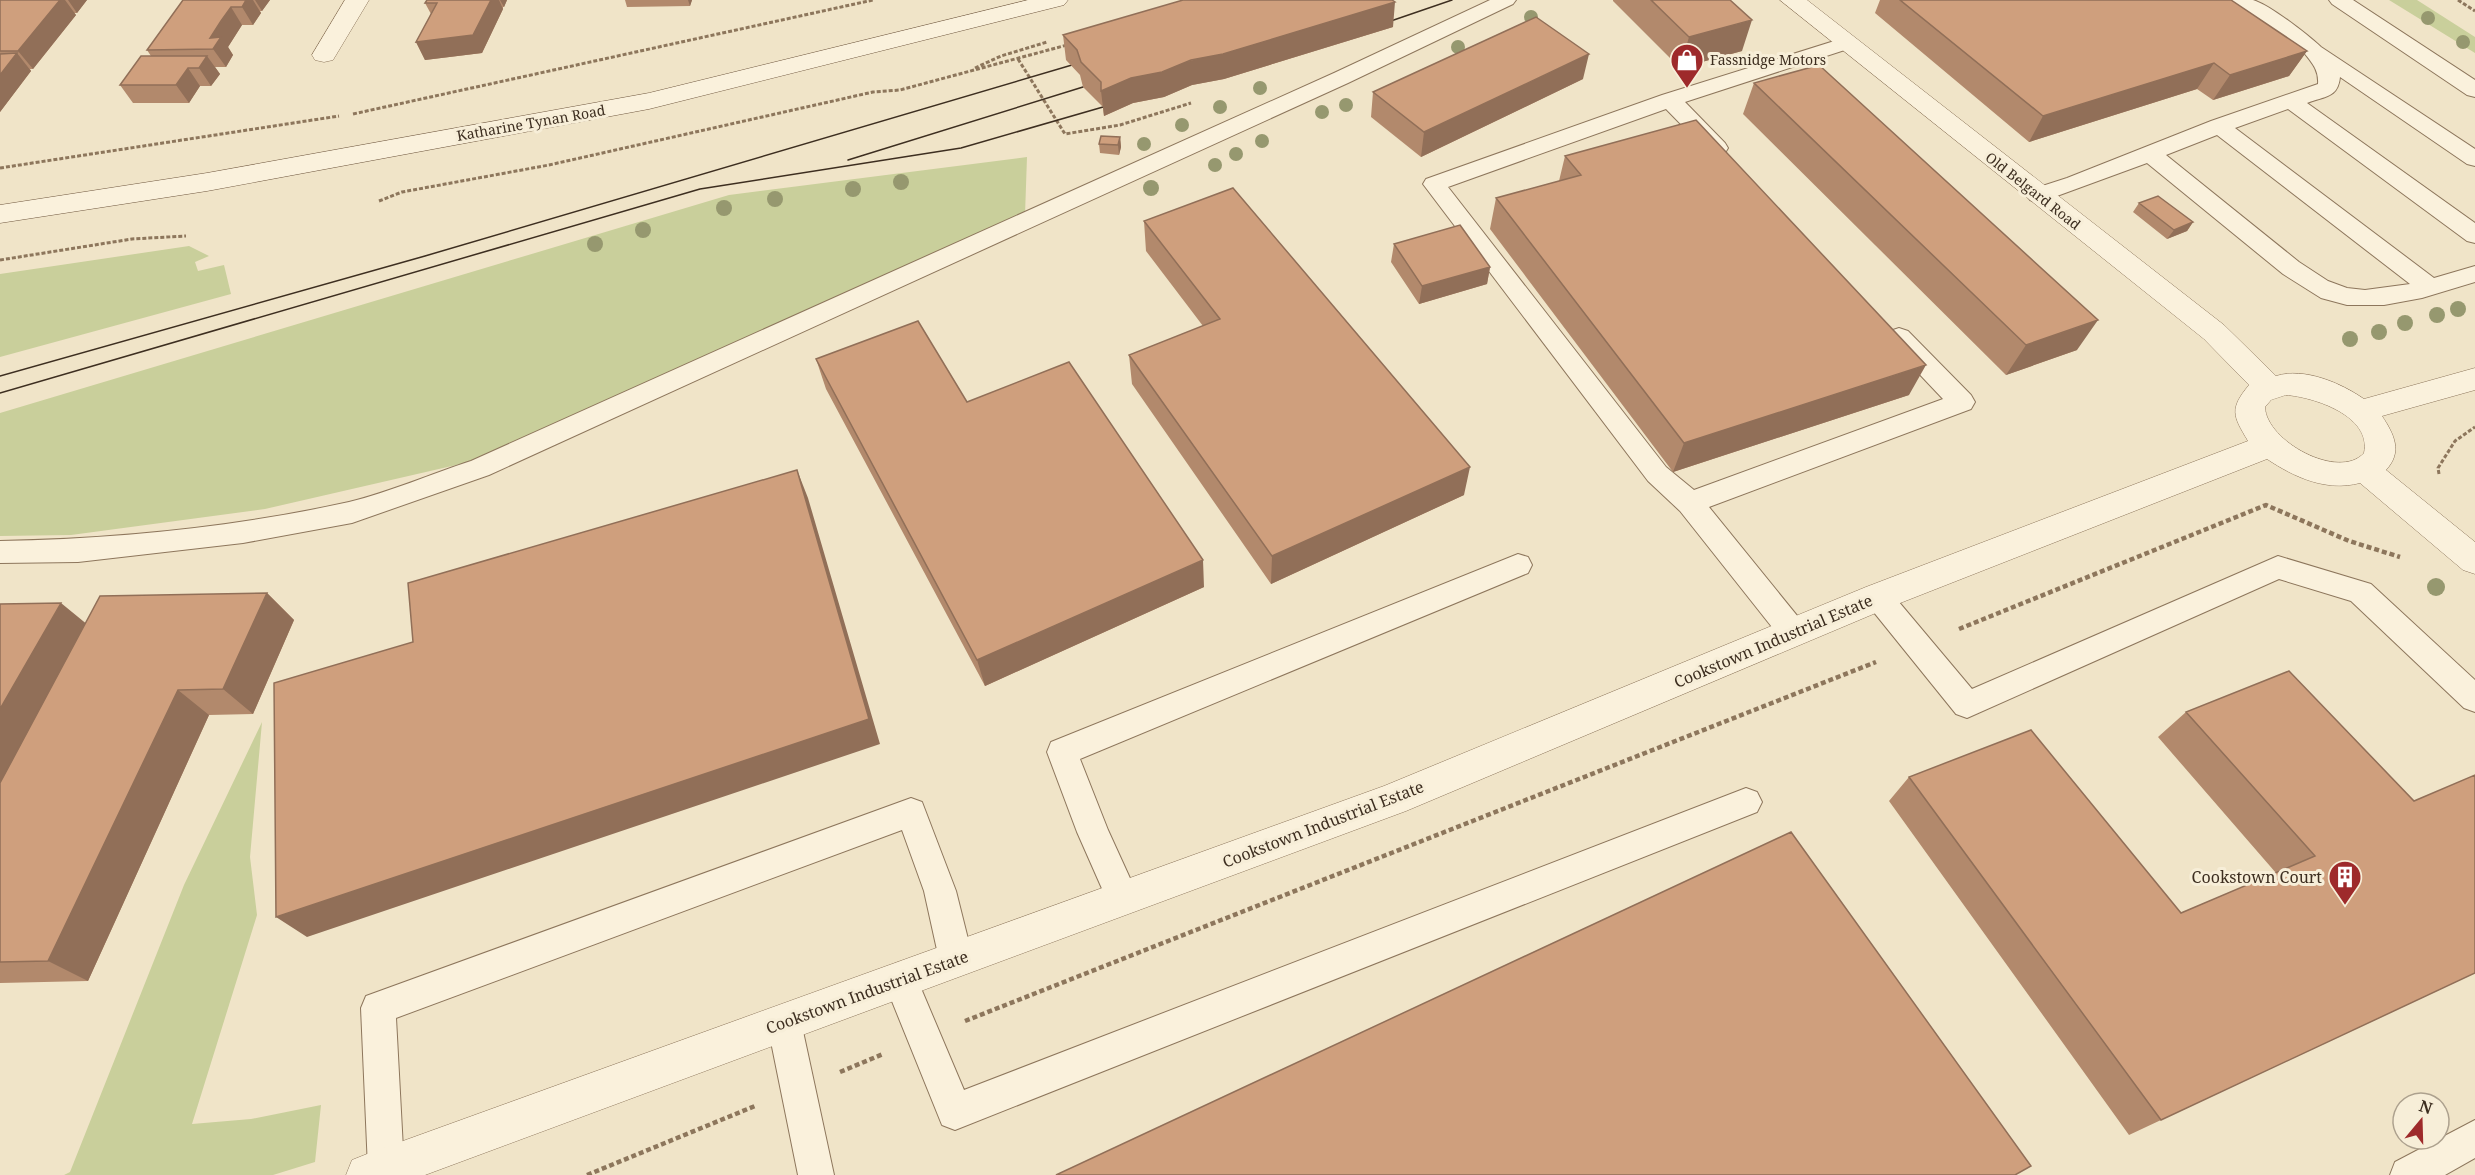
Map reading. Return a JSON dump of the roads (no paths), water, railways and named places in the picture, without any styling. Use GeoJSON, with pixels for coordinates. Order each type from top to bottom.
{"type":"FeatureCollection","features":[{"type":"Feature","properties":{"kind":"street"},"geometry":{"type":"LineString","coordinates":[[324,55],[357,0]]}},
{"type":"Feature","properties":{"kind":"street","name":"Katharine Tynan Road"},"geometry":{"type":"LineString","coordinates":[[0,214],[218,180],[649,101],[1056,0]]}},
{"type":"Feature","properties":{"kind":"street","name":"Old Belgard Road"},"geometry":{"type":"LineString","coordinates":[[1792,0],[2214,332],[2269,387]]}},
{"type":"Feature","properties":{"kind":"street"},"geometry":{"type":"LineString","coordinates":[[2360,411],[2475,379]]}},
{"type":"Feature","properties":{"kind":"street"},"geometry":{"type":"LineString","coordinates":[[2285,384],[2304,385],[2343,399],[2373,424],[2380,439],[2382,452],[2377,463],[2366,471],[2349,475],[2318,471],[2286,459],[2268,446],[2256,432],[2249,417],[2253,398],[2257,393],[2269,387],[2285,384]]}},
{"type":"Feature","properties":{"kind":"street","name":"Cookstown Industrial Estate"},"geometry":{"type":"LineString","coordinates":[[376,1171],[1394,799],[1878,597],[2268,446]]}},
{"type":"Feature","properties":{"kind":"street"},"geometry":{"type":"LineString","coordinates":[[2366,471],[2475,561]]}},
{"type":"Feature","properties":{"kind":"lane"},"geometry":{"type":"LineString","coordinates":[[0,552],[78,551],[243,532],[352,512],[480,468],[1320,88],[1506,0]]}},
{"type":"Feature","properties":{"kind":"lane"},"geometry":{"type":"LineString","coordinates":[[2239,0],[2475,159]]}},
{"type":"Feature","properties":{"kind":"lane"},"geometry":{"type":"LineString","coordinates":[[2339,0],[2475,90]]}},
{"type":"Feature","properties":{"kind":"lane"},"geometry":{"type":"LineString","coordinates":[[1793,633],[1690,504],[1657,474],[1434,184],[1670,100],[1847,43]]}},
{"type":"Feature","properties":{"kind":"lane"},"geometry":{"type":"LineString","coordinates":[[2038,195],[2219,126],[2328,88],[2331,80],[2328,69],[2313,49]]}},
{"type":"Feature","properties":{"kind":"lane"},"geometry":{"type":"LineString","coordinates":[[1670,100],[1728,161]]}},
{"type":"Feature","properties":{"kind":"lane"},"geometry":{"type":"LineString","coordinates":[[2292,102],[2475,236]]}},
{"type":"Feature","properties":{"kind":"lane"},"geometry":{"type":"LineString","coordinates":[[2219,126],[2430,287]]}},
{"type":"Feature","properties":{"kind":"lane"},"geometry":{"type":"LineString","coordinates":[[2150,154],[2291,268],[2313,284],[2332,293],[2353,298],[2375,298],[2430,287],[2475,274]]}},
{"type":"Feature","properties":{"kind":"lane"},"geometry":{"type":"LineString","coordinates":[[1690,504],[1962,402],[1887,324]]}},
{"type":"Feature","properties":{"kind":"lane"},"geometry":{"type":"LineString","coordinates":[[1123,898],[1093,832],[1062,752],[1518,565]]}},
{"type":"Feature","properties":{"kind":"lane"},"geometry":{"type":"LineString","coordinates":[[1878,597],[1967,705],[2278,567],[2361,592],[2475,699]]}},
{"type":"Feature","properties":{"kind":"lane"},"geometry":{"type":"LineString","coordinates":[[900,979],[955,1112],[1746,802]]}},
{"type":"Feature","properties":{"kind":"lane"},"geometry":{"type":"LineString","coordinates":[[376,1171],[378,1008],[911,812],[940,891],[956,958]]}},
{"type":"Feature","properties":{"kind":"lane"},"geometry":{"type":"LineString","coordinates":[[784,1022],[816,1175]]}},
{"type":"Feature","properties":{"kind":"lane"},"geometry":{"type":"LineString","coordinates":[[2408,1175],[2475,1138]]}},
{"type":"Feature","properties":{"kind":"tram line"},"geometry":{"type":"LineString","coordinates":[[1385,23],[1452,0]]}},
{"type":"Feature","properties":{"kind":"tram line"},"geometry":{"type":"LineString","coordinates":[[0,376],[425,256],[1072,65]]}},
{"type":"Feature","properties":{"kind":"tram line"},"geometry":{"type":"LineString","coordinates":[[848,160],[1083,87]]}},
{"type":"Feature","properties":{"kind":"tram line"},"geometry":{"type":"LineString","coordinates":[[0,393],[700,189],[961,148],[1103,107]]}},
{"type":"Feature","properties":{"kind":"place","name":"Fassnidge Motors"},"geometry":{"type":"Point","coordinates":[1687,89]}},
{"type":"Feature","properties":{"kind":"place","name":"Cookstown Court"},"geometry":{"type":"Point","coordinates":[2345,906]}}]}
